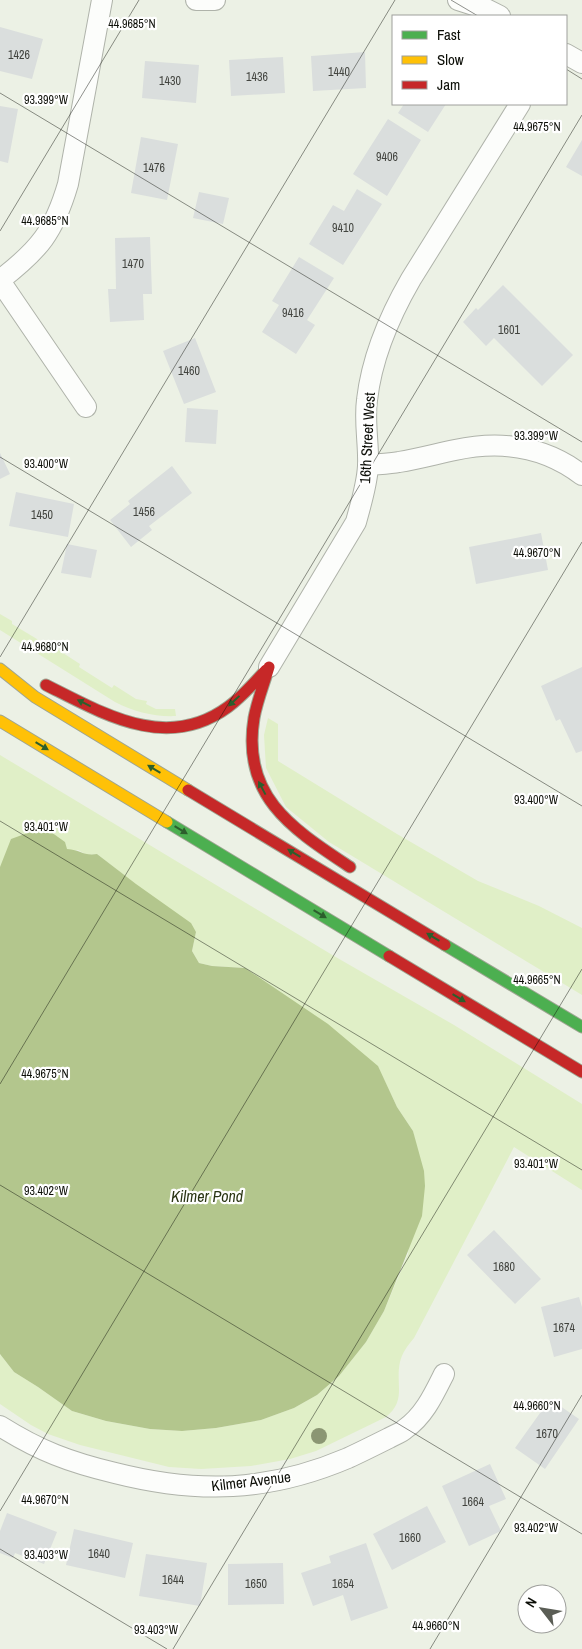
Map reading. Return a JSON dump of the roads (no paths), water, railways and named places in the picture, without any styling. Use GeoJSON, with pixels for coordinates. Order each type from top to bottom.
{"type":"FeatureCollection","features":[{"type":"Feature","properties":{"kind":"highway"},"geometry":{"type":"LineString","coordinates":[[0,662],[110,716],[144,728],[172,730],[190,727],[223,712],[269,667]]}},
{"type":"Feature","properties":{"kind":"highway"},"geometry":{"type":"LineString","coordinates":[[269,667],[252,727],[253,758],[259,784],[268,800],[298,830],[362,876]]}},
{"type":"Feature","properties":{"kind":"highway"},"geometry":{"type":"LineString","coordinates":[[0,669],[35,697],[582,1027]]}},
{"type":"Feature","properties":{"kind":"highway"},"geometry":{"type":"LineString","coordinates":[[0,721],[582,1072]]}},
{"type":"Feature","properties":{"kind":"highway"},"geometry":{"type":"LineString","coordinates":[[427,921],[564,1016]]}},
{"type":"Feature","properties":{"kind":"street"},"geometry":{"type":"LineString","coordinates":[[86,407],[0,281],[40,244],[62,205],[68,184],[102,0]]}},
{"type":"Feature","properties":{"kind":"street"},"geometry":{"type":"LineString","coordinates":[[196,0],[215,0]]}},
{"type":"Feature","properties":{"kind":"street"},"geometry":{"type":"LineString","coordinates":[[458,0],[498,15]]}},
{"type":"Feature","properties":{"kind":"street"},"geometry":{"type":"LineString","coordinates":[[567,55],[582,63]]}},
{"type":"Feature","properties":{"kind":"street","name":"16th Street West"},"geometry":{"type":"LineString","coordinates":[[269,667],[356,522],[364,495],[368,465],[367,402],[370,378],[385,330],[411,279],[519,105]]}},
{"type":"Feature","properties":{"kind":"street"},"geometry":{"type":"LineString","coordinates":[[368,465],[400,462],[478,446],[508,445],[533,450],[558,460],[582,475]]}},
{"type":"Feature","properties":{"kind":"street","name":"Kilmer Avenue"},"geometry":{"type":"LineString","coordinates":[[0,1426],[48,1454],[80,1465],[143,1480],[203,1487],[248,1485],[290,1478],[324,1468],[405,1430],[422,1413],[444,1374]]}},
{"type":"Feature","properties":{"kind":"water","name":"Kilmer Pond"},"geometry":{"type":"Polygon","coordinates":[[[44,827],[65,842],[67,849],[97,854],[191,923],[196,932],[192,951],[199,963],[212,966],[245,968],[328,1024],[378,1066],[397,1107],[413,1131],[424,1171],[425,1186],[422,1216],[384,1311],[366,1342],[339,1376],[317,1395],[294,1408],[261,1420],[216,1428],[182,1431],[150,1429],[106,1421],[72,1411],[14,1372],[0,1354],[0,867],[11,839],[44,827]]]}}]}
